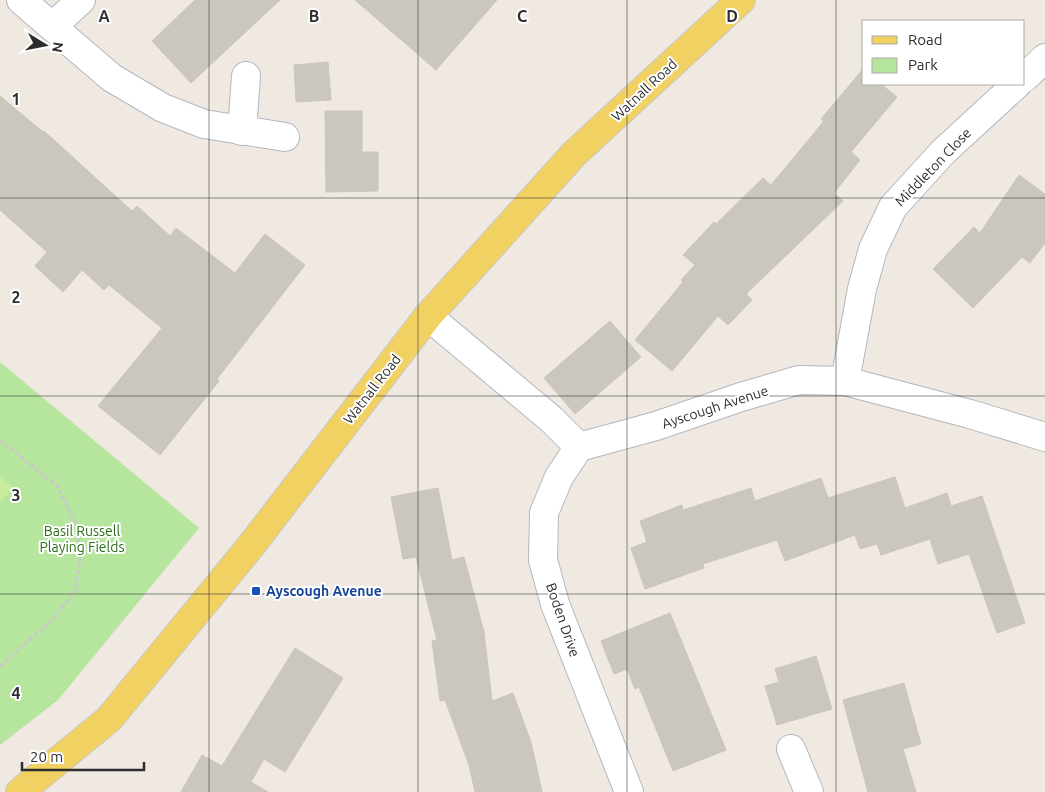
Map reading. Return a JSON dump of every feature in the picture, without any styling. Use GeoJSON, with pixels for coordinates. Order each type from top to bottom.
{"type":"FeatureCollection","features":[{"type":"Feature","properties":{"kind":"main road","name":"Watnall Road"},"geometry":{"type":"LineString","coordinates":[[20,792],[109,719],[250,547],[428,316],[574,154],[741,0]]}},
{"type":"Feature","properties":{"kind":"street"},"geometry":{"type":"LineString","coordinates":[[21,0],[112,78],[163,108],[204,124],[285,138]]}},
{"type":"Feature","properties":{"kind":"street"},"geometry":{"type":"LineString","coordinates":[[53,26],[81,0]]}},
{"type":"Feature","properties":{"kind":"street"},"geometry":{"type":"LineString","coordinates":[[1025,77],[1045,58]]}},
{"type":"Feature","properties":{"kind":"street"},"geometry":{"type":"LineString","coordinates":[[242,132],[246,76]]}},
{"type":"Feature","properties":{"kind":"street","name":"Middleton Close"},"geometry":{"type":"LineString","coordinates":[[845,381],[868,265],[873,249],[893,207],[943,152],[1016,85]]}},
{"type":"Feature","properties":{"kind":"street"},"geometry":{"type":"LineString","coordinates":[[428,316],[550,419],[579,448]]}},
{"type":"Feature","properties":{"kind":"street","name":"Ayscough Avenue"},"geometry":{"type":"LineString","coordinates":[[579,448],[656,426],[741,397],[799,380],[845,381],[970,414],[1045,437]]}},
{"type":"Feature","properties":{"kind":"street","name":"Boden Drive"},"geometry":{"type":"LineString","coordinates":[[579,448],[559,478],[544,512],[543,560],[555,604],[629,792]]}},
{"type":"Feature","properties":{"kind":"street"},"geometry":{"type":"LineString","coordinates":[[791,749],[809,792]]}},
{"type":"Feature","properties":{"kind":"path"},"geometry":{"type":"LineString","coordinates":[[0,440],[58,487],[77,526],[80,559],[75,592],[51,621],[0,666]]}},
{"type":"Feature","properties":{"kind":"green space","name":"Basil Russell Playing Fields"},"geometry":{"type":"Polygon","coordinates":[[[0,362],[199,528],[58,700],[0,745],[0,362]]]}},
{"type":"Feature","properties":{"kind":"green space"},"geometry":{"type":"Polygon","coordinates":[[[0,476],[13,487],[0,503],[0,476]]]}},
{"type":"Feature","properties":{"kind":"building"},"geometry":{"type":"Polygon","coordinates":[[[195,0],[280,0],[191,83],[152,41],[195,0]]]}},
{"type":"Feature","properties":{"kind":"building"},"geometry":{"type":"Polygon","coordinates":[[[355,0],[497,0],[436,70],[355,0]]]}},
{"type":"Feature","properties":{"kind":"building"},"geometry":{"type":"Polygon","coordinates":[[[328,62],[331,100],[296,102],[294,65],[328,62]]]}},
{"type":"Feature","properties":{"kind":"building"},"geometry":{"type":"Polygon","coordinates":[[[862,70],[862,85],[882,85],[897,97],[851,152],[860,160],[834,193],[843,201],[746,294],[752,300],[728,325],[718,316],[672,371],[635,340],[683,282],[681,280],[695,265],[683,255],[714,222],[716,224],[763,178],[771,185],[824,121],[821,119],[862,70]]]}},
{"type":"Feature","properties":{"kind":"building"},"geometry":{"type":"Polygon","coordinates":[[[0,96],[44,131],[132,211],[137,206],[170,236],[176,228],[235,273],[265,234],[305,265],[217,379],[219,381],[160,455],[98,406],[162,328],[109,285],[104,290],[82,270],[63,292],[35,266],[47,252],[0,210],[0,96]]]}},
{"type":"Feature","properties":{"kind":"building"},"geometry":{"type":"Polygon","coordinates":[[[325,111],[362,111],[362,152],[378,152],[378,191],[326,192],[325,111]]]}},
{"type":"Feature","properties":{"kind":"building"},"geometry":{"type":"Polygon","coordinates":[[[1019,175],[1045,194],[1045,243],[1030,263],[1022,257],[973,308],[933,269],[974,227],[980,233],[1019,175]]]}},
{"type":"Feature","properties":{"kind":"building"},"geometry":{"type":"Polygon","coordinates":[[[610,321],[641,357],[575,414],[544,378],[610,321]]]}},
{"type":"Feature","properties":{"kind":"building"},"geometry":{"type":"Polygon","coordinates":[[[895,477],[905,508],[947,493],[951,506],[982,496],[1025,623],[997,633],[969,554],[938,564],[930,539],[881,555],[877,544],[860,549],[855,535],[785,561],[777,540],[703,564],[704,568],[645,589],[631,548],[647,542],[640,521],[682,505],[683,510],[751,488],[755,501],[821,478],[828,498],[895,477]]]}},
{"type":"Feature","properties":{"kind":"building"},"geometry":{"type":"Polygon","coordinates":[[[438,488],[452,560],[464,557],[484,632],[492,701],[513,693],[531,742],[542,792],[475,792],[469,765],[445,700],[440,701],[432,641],[437,640],[416,557],[403,559],[391,497],[438,488]]]}},
{"type":"Feature","properties":{"kind":"building"},"geometry":{"type":"Polygon","coordinates":[[[670,613],[726,750],[673,771],[639,687],[635,689],[627,669],[614,674],[601,641],[670,613]]]}},
{"type":"Feature","properties":{"kind":"building"},"geometry":{"type":"Polygon","coordinates":[[[295,648],[343,678],[285,772],[264,759],[251,782],[268,792],[181,792],[202,755],[222,766],[295,648]]]}},
{"type":"Feature","properties":{"kind":"building"},"geometry":{"type":"Polygon","coordinates":[[[816,656],[832,709],[777,725],[765,686],[779,682],[775,669],[816,656]]]}},
{"type":"Feature","properties":{"kind":"building"},"geometry":{"type":"Polygon","coordinates":[[[904,683],[921,744],[903,749],[916,792],[868,792],[843,700],[904,683]]]}},
{"type":"Feature","properties":{"kind":"place","name":"Ayscough Avenue"},"geometry":{"type":"Point","coordinates":[256,591]}}]}
